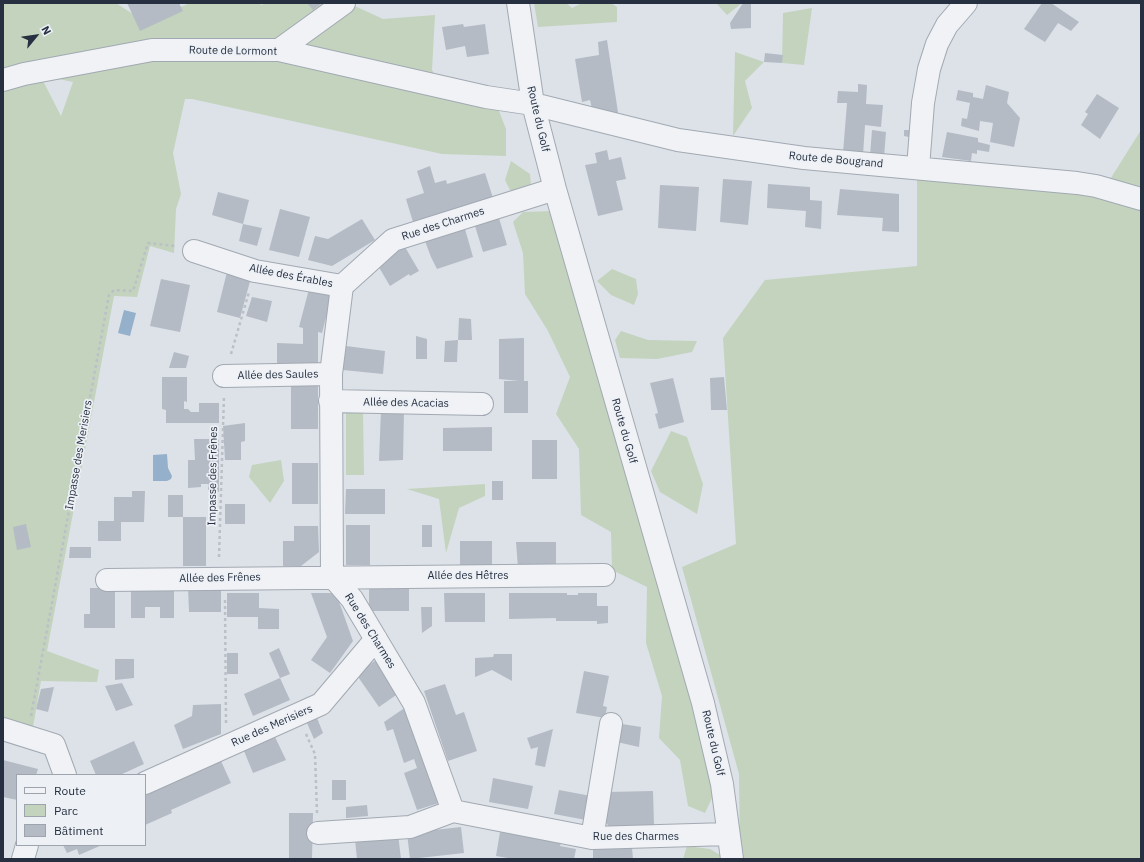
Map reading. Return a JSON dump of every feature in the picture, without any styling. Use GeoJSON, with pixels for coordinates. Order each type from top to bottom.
{"type":"FeatureCollection","features":[{"type":"Feature","properties":{"kind":"street"},"geometry":{"type":"LineString","coordinates":[[279,50],[344,3]]}},
{"type":"Feature","properties":{"kind":"street","name":"Route du Golf"},"geometry":{"type":"LineString","coordinates":[[518,3],[533,104],[555,188],[704,702],[722,784],[732,859]]}},
{"type":"Feature","properties":{"kind":"street"},"geometry":{"type":"LineString","coordinates":[[918,168],[923,102],[931,62],[937,44],[947,25],[966,3]]}},
{"type":"Feature","properties":{"kind":"street","name":"Route de Lormont"},"geometry":{"type":"LineString","coordinates":[[3,80],[24,74],[152,50],[279,50],[486,97],[533,104]]}},
{"type":"Feature","properties":{"kind":"street","name":"Route de Bougrand"},"geometry":{"type":"LineString","coordinates":[[533,104],[678,140],[804,158],[1078,183],[1096,186],[1141,199]]}},
{"type":"Feature","properties":{"kind":"street","name":"Rue des Charmes"},"geometry":{"type":"LineString","coordinates":[[342,286],[393,240],[555,188]]}},
{"type":"Feature","properties":{"kind":"street","name":"Allée des Érables"},"geometry":{"type":"LineString","coordinates":[[194,251],[255,271],[342,286]]}},
{"type":"Feature","properties":{"kind":"street"},"geometry":{"type":"LineString","coordinates":[[332,576],[330,401],[331,374],[342,286]]}},
{"type":"Feature","properties":{"kind":"street","name":"Allée des Saules"},"geometry":{"type":"LineString","coordinates":[[224,376],[331,374]]}},
{"type":"Feature","properties":{"kind":"street","name":"Allée des Acacias"},"geometry":{"type":"LineString","coordinates":[[330,401],[482,404]]}},
{"type":"Feature","properties":{"kind":"street","name":"Allée des Hêtres"},"geometry":{"type":"LineString","coordinates":[[332,576],[604,575]]}},
{"type":"Feature","properties":{"kind":"street","name":"Rue des Charmes"},"geometry":{"type":"LineString","coordinates":[[332,576],[352,598],[414,703],[453,810],[592,838],[728,834]]}},
{"type":"Feature","properties":{"kind":"street","name":"Allée des Frênes"},"geometry":{"type":"LineString","coordinates":[[107,580],[332,576]]}},
{"type":"Feature","properties":{"kind":"street","name":"Rue des Merisiers"},"geometry":{"type":"LineString","coordinates":[[146,783],[321,704],[376,639]]}},
{"type":"Feature","properties":{"kind":"street"},"geometry":{"type":"LineString","coordinates":[[592,838],[611,724]]}},
{"type":"Feature","properties":{"kind":"street"},"geometry":{"type":"LineString","coordinates":[[3,729],[54,745],[66,774]]}},
{"type":"Feature","properties":{"kind":"street"},"geometry":{"type":"LineString","coordinates":[[318,833],[410,828],[453,810]]}},
{"type":"Feature","properties":{"kind":"street"},"geometry":{"type":"LineString","coordinates":[[23,859],[27,846]]}},
{"type":"Feature","properties":{"kind":"path","name":"Impasse des Merisiers"},"geometry":{"type":"LineString","coordinates":[[27,737],[109,295],[114,290],[132,291],[148,242],[167,244],[194,251]]}},
{"type":"Feature","properties":{"kind":"path","name":"Impasse des Frênes"},"geometry":{"type":"LineString","coordinates":[[227,747],[222,578],[224,376],[255,271]]}},
{"type":"Feature","properties":{"kind":"path"},"geometry":{"type":"LineString","coordinates":[[298,715],[314,754],[318,833]]}},
{"type":"Feature","properties":{"kind":"green space"},"geometry":{"type":"Polygon","coordinates":[[[3,3],[116,3],[145,22],[190,3],[257,3],[262,5],[265,3],[303,3],[357,7],[383,19],[435,15],[432,70],[439,81],[486,97],[499,111],[506,129],[506,156],[442,154],[192,99],[185,99],[173,153],[181,194],[176,209],[174,253],[150,246],[137,297],[114,296],[47,651],[99,670],[97,682],[41,681],[33,727],[3,722],[3,3]],[[40,75],[61,116],[73,82],[40,75]]]}},
{"type":"Feature","properties":{"kind":"green space"},"geometry":{"type":"Polygon","coordinates":[[[534,3],[566,3],[572,8],[582,3],[611,3],[617,7],[617,22],[538,27],[534,3]]]}},
{"type":"Feature","properties":{"kind":"green space"},"geometry":{"type":"Polygon","coordinates":[[[716,3],[742,3],[727,15],[716,3]]]}},
{"type":"Feature","properties":{"kind":"green space"},"geometry":{"type":"Polygon","coordinates":[[[812,8],[804,65],[782,63],[783,13],[812,8]]]}},
{"type":"Feature","properties":{"kind":"green space"},"geometry":{"type":"Polygon","coordinates":[[[735,52],[764,62],[745,81],[752,108],[733,136],[735,52]]]}},
{"type":"Feature","properties":{"kind":"green space"},"geometry":{"type":"Polygon","coordinates":[[[1141,130],[1141,190],[1109,181],[1141,130]]]}},
{"type":"Feature","properties":{"kind":"green space"},"geometry":{"type":"Polygon","coordinates":[[[511,161],[530,174],[531,186],[518,194],[510,190],[505,180],[511,161]]]}},
{"type":"Feature","properties":{"kind":"green space"},"geometry":{"type":"Polygon","coordinates":[[[917,178],[1047,187],[1141,206],[1141,859],[740,859],[739,774],[682,567],[736,544],[723,338],[765,280],[917,266],[917,178]]]}},
{"type":"Feature","properties":{"kind":"green space"},"geometry":{"type":"Polygon","coordinates":[[[552,211],[719,783],[705,813],[688,806],[680,760],[659,738],[662,696],[646,643],[647,587],[612,570],[611,532],[581,515],[579,449],[556,414],[570,377],[548,331],[525,294],[523,253],[513,222],[523,212],[552,211]]]}},
{"type":"Feature","properties":{"kind":"green space"},"geometry":{"type":"Polygon","coordinates":[[[612,269],[636,279],[638,294],[634,305],[611,295],[597,281],[612,269]]]}},
{"type":"Feature","properties":{"kind":"green space"},"geometry":{"type":"Polygon","coordinates":[[[621,331],[648,340],[697,341],[692,352],[657,359],[620,358],[615,340],[621,331]]]}},
{"type":"Feature","properties":{"kind":"green space"},"geometry":{"type":"Polygon","coordinates":[[[346,411],[363,411],[364,475],[346,475],[346,411]]]}},
{"type":"Feature","properties":{"kind":"green space"},"geometry":{"type":"Polygon","coordinates":[[[671,431],[687,437],[703,484],[697,514],[660,492],[651,471],[671,431]]]}},
{"type":"Feature","properties":{"kind":"green space"},"geometry":{"type":"Polygon","coordinates":[[[281,460],[284,481],[270,503],[249,477],[252,465],[281,460]]]}},
{"type":"Feature","properties":{"kind":"green space"},"geometry":{"type":"Polygon","coordinates":[[[485,484],[485,496],[459,508],[446,553],[439,499],[407,489],[485,484]]]}},
{"type":"Feature","properties":{"kind":"green space"},"geometry":{"type":"Polygon","coordinates":[[[687,846],[710,849],[722,856],[724,859],[683,859],[687,846]]]}},
{"type":"Feature","properties":{"kind":"water"},"geometry":{"type":"Polygon","coordinates":[[[124,310],[136,313],[130,336],[118,333],[124,310]]]}},
{"type":"Feature","properties":{"kind":"water"},"geometry":{"type":"Polygon","coordinates":[[[167,454],[168,468],[172,476],[171,479],[167,481],[153,481],[153,455],[167,454]]]}},
{"type":"Feature","properties":{"kind":"building"},"geometry":{"type":"Polygon","coordinates":[[[127,3],[179,3],[183,11],[140,31],[127,3]]]}},
{"type":"Feature","properties":{"kind":"building"},"geometry":{"type":"Polygon","coordinates":[[[307,3],[322,3],[313,10],[307,3]]]}},
{"type":"Feature","properties":{"kind":"building"},"geometry":{"type":"Polygon","coordinates":[[[743,3],[751,3],[751,28],[731,29],[730,23],[743,3]]]}},
{"type":"Feature","properties":{"kind":"building"},"geometry":{"type":"Polygon","coordinates":[[[1042,3],[1051,3],[1079,22],[1071,31],[1058,23],[1045,42],[1024,29],[1042,3]]]}},
{"type":"Feature","properties":{"kind":"building"},"geometry":{"type":"Polygon","coordinates":[[[463,24],[464,27],[485,24],[489,54],[467,57],[465,46],[446,50],[442,27],[463,24]]]}},
{"type":"Feature","properties":{"kind":"building"},"geometry":{"type":"Polygon","coordinates":[[[607,40],[619,119],[593,113],[590,100],[582,102],[575,59],[599,55],[598,42],[607,40]]]}},
{"type":"Feature","properties":{"kind":"building"},"geometry":{"type":"Polygon","coordinates":[[[765,53],[783,55],[782,63],[764,62],[765,53]]]}},
{"type":"Feature","properties":{"kind":"building"},"geometry":{"type":"Polygon","coordinates":[[[858,84],[867,85],[866,104],[883,105],[881,127],[865,125],[863,155],[843,153],[847,103],[837,103],[838,91],[858,92],[858,84]]]}},
{"type":"Feature","properties":{"kind":"building"},"geometry":{"type":"Polygon","coordinates":[[[986,85],[1009,92],[1007,103],[1020,118],[1014,147],[990,142],[993,123],[980,121],[979,131],[961,126],[962,118],[967,119],[970,103],[956,100],[958,90],[973,93],[973,97],[983,99],[986,85]]]}},
{"type":"Feature","properties":{"kind":"building"},"geometry":{"type":"Polygon","coordinates":[[[1097,94],[1119,108],[1100,139],[1081,125],[1088,114],[1085,112],[1097,94]]]}},
{"type":"Feature","properties":{"kind":"building"},"geometry":{"type":"Polygon","coordinates":[[[872,130],[886,132],[884,157],[870,156],[872,130]]]}},
{"type":"Feature","properties":{"kind":"building"},"geometry":{"type":"Polygon","coordinates":[[[904,130],[909,130],[909,137],[904,136],[904,130]]]}},
{"type":"Feature","properties":{"kind":"building"},"geometry":{"type":"Polygon","coordinates":[[[947,132],[978,138],[978,142],[990,145],[989,152],[977,150],[977,154],[972,153],[971,161],[942,157],[947,132]]]}},
{"type":"Feature","properties":{"kind":"building"},"geometry":{"type":"Polygon","coordinates":[[[607,150],[609,160],[621,157],[626,179],[616,181],[623,210],[598,216],[585,165],[597,163],[595,153],[607,150]]]}},
{"type":"Feature","properties":{"kind":"building"},"geometry":{"type":"Polygon","coordinates":[[[430,166],[435,183],[446,180],[447,184],[485,173],[493,198],[413,222],[406,199],[424,193],[417,171],[430,166]]]}},
{"type":"Feature","properties":{"kind":"building"},"geometry":{"type":"Polygon","coordinates":[[[723,179],[752,181],[748,225],[720,222],[723,179]]]}},
{"type":"Feature","properties":{"kind":"building"},"geometry":{"type":"Polygon","coordinates":[[[768,184],[810,187],[810,200],[822,201],[821,229],[805,227],[806,211],[767,208],[768,184]]]}},
{"type":"Feature","properties":{"kind":"building"},"geometry":{"type":"Polygon","coordinates":[[[660,185],[699,187],[696,231],[658,228],[660,185]]]}},
{"type":"Feature","properties":{"kind":"building"},"geometry":{"type":"Polygon","coordinates":[[[840,189],[899,194],[899,232],[882,231],[883,218],[837,215],[840,189]]]}},
{"type":"Feature","properties":{"kind":"building"},"geometry":{"type":"Polygon","coordinates":[[[218,192],[249,200],[243,224],[212,215],[218,192]]]}},
{"type":"Feature","properties":{"kind":"building"},"geometry":{"type":"Polygon","coordinates":[[[280,209],[310,217],[299,257],[269,250],[280,209]]]}},
{"type":"Feature","properties":{"kind":"building"},"geometry":{"type":"Polygon","coordinates":[[[499,218],[507,245],[483,252],[475,226],[499,218]]]}},
{"type":"Feature","properties":{"kind":"building"},"geometry":{"type":"Polygon","coordinates":[[[362,219],[375,240],[332,266],[308,260],[315,236],[328,239],[362,219]]]}},
{"type":"Feature","properties":{"kind":"building"},"geometry":{"type":"Polygon","coordinates":[[[243,224],[262,228],[257,246],[239,241],[243,224]]]}},
{"type":"Feature","properties":{"kind":"building"},"geometry":{"type":"Polygon","coordinates":[[[465,229],[473,257],[437,269],[425,241],[465,229]]]}},
{"type":"Feature","properties":{"kind":"building"},"geometry":{"type":"Polygon","coordinates":[[[405,247],[419,271],[410,276],[409,274],[390,286],[377,264],[405,247]]]}},
{"type":"Feature","properties":{"kind":"building"},"geometry":{"type":"Polygon","coordinates":[[[228,268],[252,274],[240,318],[217,312],[228,268]]]}},
{"type":"Feature","properties":{"kind":"building"},"geometry":{"type":"Polygon","coordinates":[[[161,279],[190,285],[180,332],[150,326],[161,279]]]}},
{"type":"Feature","properties":{"kind":"building"},"geometry":{"type":"Polygon","coordinates":[[[309,289],[332,295],[322,333],[318,332],[318,367],[277,367],[277,343],[303,344],[303,328],[299,327],[309,289]]]}},
{"type":"Feature","properties":{"kind":"building"},"geometry":{"type":"Polygon","coordinates":[[[252,297],[272,301],[267,322],[246,316],[252,297]]]}},
{"type":"Feature","properties":{"kind":"building"},"geometry":{"type":"Polygon","coordinates":[[[459,318],[471,319],[472,340],[458,340],[459,318]]]}},
{"type":"Feature","properties":{"kind":"building"},"geometry":{"type":"Polygon","coordinates":[[[416,336],[427,339],[427,359],[416,359],[416,336]]]}},
{"type":"Feature","properties":{"kind":"building"},"geometry":{"type":"Polygon","coordinates":[[[524,338],[524,381],[528,381],[528,413],[504,413],[504,381],[519,381],[499,379],[499,339],[524,338]]]}},
{"type":"Feature","properties":{"kind":"building"},"geometry":{"type":"Polygon","coordinates":[[[458,340],[457,362],[444,362],[445,341],[458,340]]]}},
{"type":"Feature","properties":{"kind":"building"},"geometry":{"type":"Polygon","coordinates":[[[346,346],[385,351],[383,374],[343,370],[346,346]]]}},
{"type":"Feature","properties":{"kind":"building"},"geometry":{"type":"Polygon","coordinates":[[[174,352],[189,356],[186,368],[169,368],[174,352]]]}},
{"type":"Feature","properties":{"kind":"building"},"geometry":{"type":"Polygon","coordinates":[[[162,377],[187,377],[187,402],[184,401],[184,409],[188,409],[191,412],[199,412],[199,403],[219,403],[219,423],[166,423],[166,410],[162,409],[162,377]]]}},
{"type":"Feature","properties":{"kind":"building"},"geometry":{"type":"Polygon","coordinates":[[[724,377],[727,410],[711,410],[710,378],[724,377]]]}},
{"type":"Feature","properties":{"kind":"building"},"geometry":{"type":"Polygon","coordinates":[[[673,378],[684,422],[659,429],[655,414],[658,413],[650,383],[673,378]]]}},
{"type":"Feature","properties":{"kind":"building"},"geometry":{"type":"Polygon","coordinates":[[[291,383],[318,383],[318,429],[291,429],[291,383]]]}},
{"type":"Feature","properties":{"kind":"building"},"geometry":{"type":"Polygon","coordinates":[[[381,410],[404,411],[403,460],[379,461],[381,410]]]}},
{"type":"Feature","properties":{"kind":"building"},"geometry":{"type":"Polygon","coordinates":[[[245,423],[245,441],[241,442],[241,460],[225,460],[223,426],[245,423]]]}},
{"type":"Feature","properties":{"kind":"building"},"geometry":{"type":"Polygon","coordinates":[[[492,427],[492,451],[443,451],[443,428],[492,427]]]}},
{"type":"Feature","properties":{"kind":"building"},"geometry":{"type":"Polygon","coordinates":[[[194,439],[219,439],[219,492],[208,492],[208,484],[201,484],[201,487],[188,488],[188,460],[195,460],[194,439]]]}},
{"type":"Feature","properties":{"kind":"building"},"geometry":{"type":"Polygon","coordinates":[[[532,440],[557,440],[557,479],[532,479],[532,440]]]}},
{"type":"Feature","properties":{"kind":"building"},"geometry":{"type":"Polygon","coordinates":[[[292,463],[318,463],[318,504],[292,504],[292,463]]]}},
{"type":"Feature","properties":{"kind":"building"},"geometry":{"type":"Polygon","coordinates":[[[492,481],[503,481],[503,500],[492,500],[492,481]]]}},
{"type":"Feature","properties":{"kind":"building"},"geometry":{"type":"Polygon","coordinates":[[[346,489],[385,489],[385,514],[345,514],[346,489]]]}},
{"type":"Feature","properties":{"kind":"building"},"geometry":{"type":"Polygon","coordinates":[[[132,491],[145,491],[144,522],[121,522],[121,541],[98,541],[98,521],[114,521],[114,497],[132,497],[132,491]]]}},
{"type":"Feature","properties":{"kind":"building"},"geometry":{"type":"Polygon","coordinates":[[[168,495],[183,495],[183,517],[168,517],[168,495]]]}},
{"type":"Feature","properties":{"kind":"building"},"geometry":{"type":"Polygon","coordinates":[[[225,504],[245,504],[245,524],[225,524],[225,504]]]}},
{"type":"Feature","properties":{"kind":"building"},"geometry":{"type":"Polygon","coordinates":[[[183,517],[206,517],[206,566],[183,566],[183,517]]]}},
{"type":"Feature","properties":{"kind":"building"},"geometry":{"type":"Polygon","coordinates":[[[26,524],[31,547],[17,550],[13,527],[26,524]]]}},
{"type":"Feature","properties":{"kind":"building"},"geometry":{"type":"Polygon","coordinates":[[[346,525],[370,525],[370,565],[346,565],[346,525]]]}},
{"type":"Feature","properties":{"kind":"building"},"geometry":{"type":"Polygon","coordinates":[[[422,525],[432,525],[432,547],[422,547],[422,525]]]}},
{"type":"Feature","properties":{"kind":"building"},"geometry":{"type":"Polygon","coordinates":[[[294,526],[318,526],[319,552],[301,566],[283,566],[283,541],[294,541],[294,526]]]}},
{"type":"Feature","properties":{"kind":"building"},"geometry":{"type":"Polygon","coordinates":[[[460,541],[492,541],[492,565],[460,565],[460,541]]]}},
{"type":"Feature","properties":{"kind":"building"},"geometry":{"type":"Polygon","coordinates":[[[516,542],[556,542],[556,569],[518,568],[516,542]]]}},
{"type":"Feature","properties":{"kind":"building"},"geometry":{"type":"Polygon","coordinates":[[[70,547],[91,547],[91,558],[69,558],[70,547]]]}},
{"type":"Feature","properties":{"kind":"building"},"geometry":{"type":"Polygon","coordinates":[[[188,587],[221,587],[221,612],[189,612],[188,587]]]}},
{"type":"Feature","properties":{"kind":"building"},"geometry":{"type":"Polygon","coordinates":[[[369,587],[409,587],[409,611],[369,611],[369,587]]]}},
{"type":"Feature","properties":{"kind":"building"},"geometry":{"type":"Polygon","coordinates":[[[90,588],[115,588],[115,628],[84,628],[84,614],[90,614],[90,588]]]}},
{"type":"Feature","properties":{"kind":"building"},"geometry":{"type":"Polygon","coordinates":[[[131,588],[174,588],[174,618],[160,618],[160,607],[145,607],[145,618],[131,618],[131,588]]]}},
{"type":"Feature","properties":{"kind":"building"},"geometry":{"type":"Polygon","coordinates":[[[227,593],[259,593],[259,608],[279,609],[279,629],[258,629],[258,617],[227,617],[227,593]]]}},
{"type":"Feature","properties":{"kind":"building"},"geometry":{"type":"Polygon","coordinates":[[[311,593],[336,593],[353,641],[330,673],[311,660],[327,637],[311,593]]]}},
{"type":"Feature","properties":{"kind":"building"},"geometry":{"type":"Polygon","coordinates":[[[444,593],[485,593],[485,622],[445,622],[444,593]]]}},
{"type":"Feature","properties":{"kind":"building"},"geometry":{"type":"Polygon","coordinates":[[[509,593],[567,593],[567,595],[578,595],[578,593],[597,593],[597,606],[608,606],[608,623],[597,624],[597,621],[556,621],[556,618],[509,619],[509,593]]]}},
{"type":"Feature","properties":{"kind":"building"},"geometry":{"type":"Polygon","coordinates":[[[421,607],[432,607],[432,626],[422,633],[421,607]]]}},
{"type":"Feature","properties":{"kind":"building"},"geometry":{"type":"Polygon","coordinates":[[[279,648],[290,674],[280,678],[269,653],[279,648]]]}},
{"type":"Feature","properties":{"kind":"building"},"geometry":{"type":"Polygon","coordinates":[[[227,653],[238,653],[238,674],[227,674],[227,653]]]}},
{"type":"Feature","properties":{"kind":"building"},"geometry":{"type":"Polygon","coordinates":[[[494,654],[512,654],[512,681],[492,670],[475,677],[475,658],[493,657],[494,654]]]}},
{"type":"Feature","properties":{"kind":"building"},"geometry":{"type":"Polygon","coordinates":[[[115,659],[134,659],[134,678],[115,680],[115,659]]]}},
{"type":"Feature","properties":{"kind":"building"},"geometry":{"type":"Polygon","coordinates":[[[376,660],[399,693],[379,707],[356,674],[376,660]]]}},
{"type":"Feature","properties":{"kind":"building"},"geometry":{"type":"Polygon","coordinates":[[[584,671],[609,676],[603,706],[607,707],[605,718],[576,713],[584,671]]]}},
{"type":"Feature","properties":{"kind":"building"},"geometry":{"type":"Polygon","coordinates":[[[280,678],[290,700],[253,716],[244,694],[280,678]]]}},
{"type":"Feature","properties":{"kind":"building"},"geometry":{"type":"Polygon","coordinates":[[[122,683],[133,705],[116,711],[105,686],[122,683]]]}},
{"type":"Feature","properties":{"kind":"building"},"geometry":{"type":"Polygon","coordinates":[[[445,684],[456,715],[464,712],[477,751],[448,761],[424,691],[445,684]]]}},
{"type":"Feature","properties":{"kind":"building"},"geometry":{"type":"Polygon","coordinates":[[[54,687],[48,712],[36,709],[41,689],[54,687]]]}},
{"type":"Feature","properties":{"kind":"building"},"geometry":{"type":"Polygon","coordinates":[[[221,704],[221,734],[183,749],[174,725],[192,716],[193,705],[221,704]]]}},
{"type":"Feature","properties":{"kind":"building"},"geometry":{"type":"Polygon","coordinates":[[[406,707],[439,803],[417,810],[404,773],[417,768],[414,759],[404,763],[393,729],[387,731],[384,722],[406,707]]]}},
{"type":"Feature","properties":{"kind":"building"},"geometry":{"type":"Polygon","coordinates":[[[317,718],[323,733],[314,739],[307,723],[317,718]]]}},
{"type":"Feature","properties":{"kind":"building"},"geometry":{"type":"Polygon","coordinates":[[[622,724],[641,727],[639,747],[617,742],[622,724]]]}},
{"type":"Feature","properties":{"kind":"building"},"geometry":{"type":"Polygon","coordinates":[[[553,729],[545,767],[535,765],[538,747],[531,749],[527,738],[553,729]]]}},
{"type":"Feature","properties":{"kind":"building"},"geometry":{"type":"Polygon","coordinates":[[[275,737],[286,760],[253,773],[244,751],[275,737]]]}},
{"type":"Feature","properties":{"kind":"building"},"geometry":{"type":"Polygon","coordinates":[[[134,741],[144,764],[122,774],[96,774],[90,761],[134,741]]]}},
{"type":"Feature","properties":{"kind":"building"},"geometry":{"type":"Polygon","coordinates":[[[3,760],[38,769],[36,774],[16,774],[16,800],[3,797],[3,760]]]}},
{"type":"Feature","properties":{"kind":"building"},"geometry":{"type":"Polygon","coordinates":[[[221,761],[231,783],[171,810],[172,813],[146,825],[146,795],[221,761]]]}},
{"type":"Feature","properties":{"kind":"building"},"geometry":{"type":"Polygon","coordinates":[[[493,778],[533,786],[528,809],[489,802],[493,778]]]}},
{"type":"Feature","properties":{"kind":"building"},"geometry":{"type":"Polygon","coordinates":[[[332,780],[346,780],[346,800],[332,800],[332,780]]]}},
{"type":"Feature","properties":{"kind":"building"},"geometry":{"type":"Polygon","coordinates":[[[559,790],[591,796],[586,820],[554,814],[559,790]]]}},
{"type":"Feature","properties":{"kind":"building"},"geometry":{"type":"Polygon","coordinates":[[[653,791],[654,825],[609,827],[602,816],[607,792],[653,791]]]}},
{"type":"Feature","properties":{"kind":"building"},"geometry":{"type":"Polygon","coordinates":[[[367,805],[368,816],[346,818],[346,807],[367,805]]]}},
{"type":"Feature","properties":{"kind":"building"},"geometry":{"type":"Polygon","coordinates":[[[289,813],[313,813],[312,859],[289,859],[289,813]]]}},
{"type":"Feature","properties":{"kind":"building"},"geometry":{"type":"Polygon","coordinates":[[[461,827],[464,853],[410,859],[407,833],[461,827]]]}},
{"type":"Feature","properties":{"kind":"building"},"geometry":{"type":"Polygon","coordinates":[[[500,832],[561,843],[560,846],[576,849],[574,859],[514,859],[496,856],[500,832]]]}},
{"type":"Feature","properties":{"kind":"building"},"geometry":{"type":"Polygon","coordinates":[[[398,834],[401,859],[357,859],[355,839],[398,834]]]}},
{"type":"Feature","properties":{"kind":"building"},"geometry":{"type":"Polygon","coordinates":[[[64,846],[100,846],[79,855],[77,849],[67,853],[64,846]]]}},
{"type":"Feature","properties":{"kind":"building"},"geometry":{"type":"Polygon","coordinates":[[[632,848],[633,859],[593,859],[593,849],[632,848]]]}}]}
